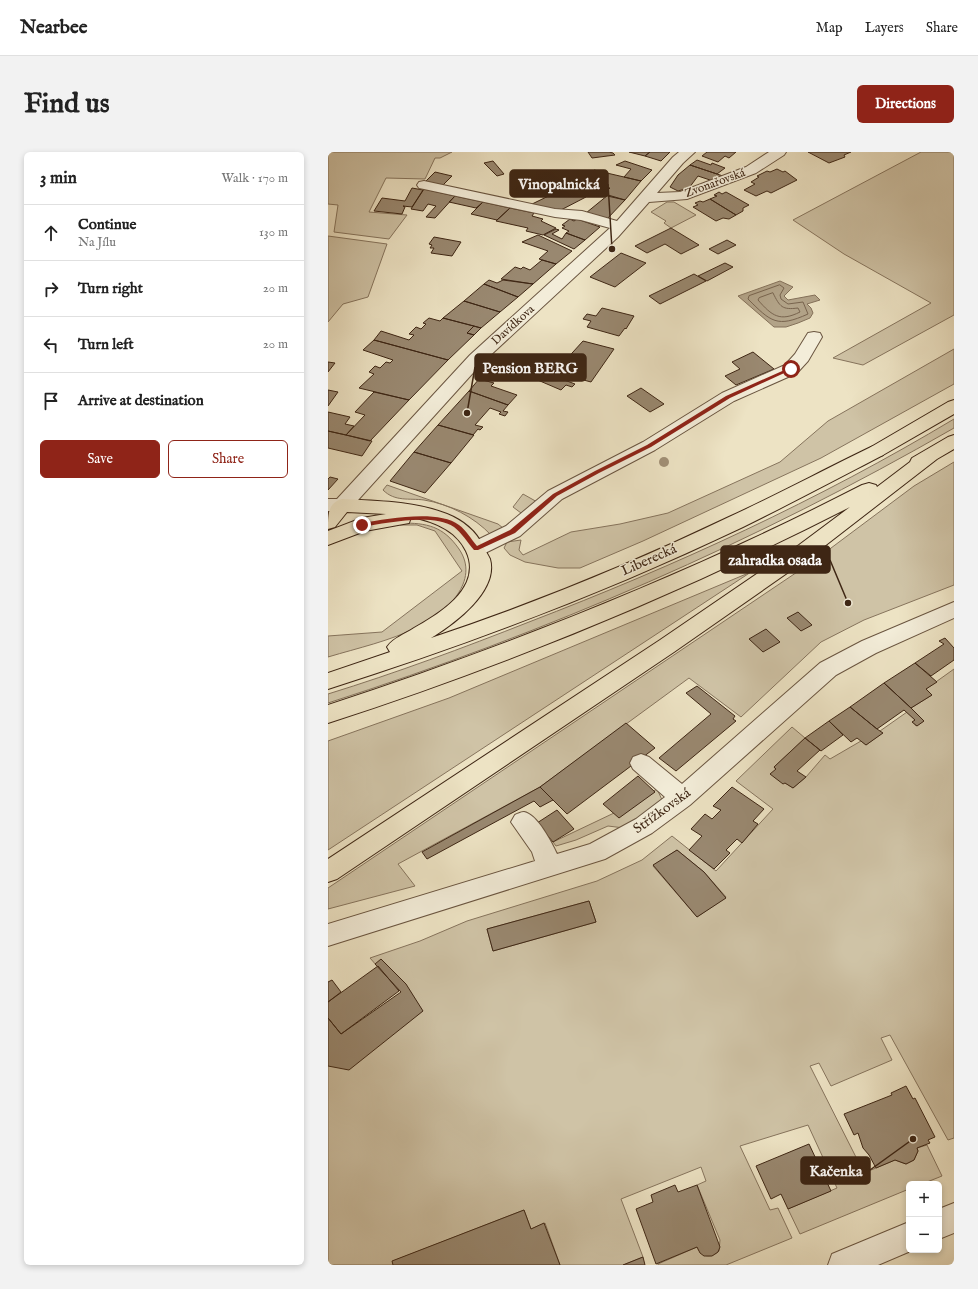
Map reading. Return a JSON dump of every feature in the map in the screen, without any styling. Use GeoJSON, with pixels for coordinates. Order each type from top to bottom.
{"type":"FeatureCollection","features":[{"type":"Feature","properties":{"kind":"main road","name":"Liberecká"},"geometry":{"type":"LineString","coordinates":[[328,680],[496,624],[609,578],[736,522],[877,451],[954,406]]}},
{"type":"Feature","properties":{"kind":"main road"},"geometry":{"type":"LineString","coordinates":[[328,714],[456,671],[622,605],[813,519],[930,456],[954,441]]}},
{"type":"Feature","properties":{"kind":"main road"},"geometry":{"type":"LineString","coordinates":[[328,872],[667,646],[806,550],[930,456]]}},
{"type":"Feature","properties":{"kind":"main road"},"geometry":{"type":"LineString","coordinates":[[328,680],[399,647],[444,620],[462,605],[474,590],[480,574],[480,561],[476,549],[457,526],[430,515],[412,511],[335,505]]}},
{"type":"Feature","properties":{"kind":"main road","name":"Davídkova"},"geometry":{"type":"LineString","coordinates":[[328,522],[335,505]]}},
{"type":"Feature","properties":{"kind":"main road"},"geometry":{"type":"LineString","coordinates":[[328,538],[362,525],[383,520],[403,518],[444,520]]}},
{"type":"Feature","properties":{"kind":"street","name":"Davídkova"},"geometry":{"type":"LineString","coordinates":[[335,505],[476,359],[620,226],[678,160],[688,152]]}},
{"type":"Feature","properties":{"kind":"street","name":"Zvonařovská"},"geometry":{"type":"LineString","coordinates":[[646,198],[682,196],[751,170],[779,152]]}},
{"type":"Feature","properties":{"kind":"street"},"geometry":{"type":"LineString","coordinates":[[424,185],[555,213],[582,216],[620,226]]}},
{"type":"Feature","properties":{"kind":"street"},"geometry":{"type":"LineString","coordinates":[[476,549],[512,531],[516,516],[597,472],[649,446],[728,397],[791,369],[802,356],[814,337]]}},
{"type":"Feature","properties":{"kind":"street","name":"Střížkovská"},"geometry":{"type":"LineString","coordinates":[[328,936],[597,852],[644,826],[682,798],[828,669],[869,647],[954,609]]}},
{"type":"Feature","properties":{"kind":"street"},"geometry":{"type":"LineString","coordinates":[[641,763],[682,798]]}},
{"type":"Feature","properties":{"kind":"street"},"geometry":{"type":"LineString","coordinates":[[523,822],[541,846],[550,866]]}},
{"type":"Feature","properties":{"kind":"street"},"geometry":{"type":"LineString","coordinates":[[942,1223],[954,1218]]}},
{"type":"Feature","properties":{"kind":"street"},"geometry":{"type":"LineString","coordinates":[[843,1265],[906,1238]]}},
{"type":"Feature","properties":{"kind":"shaded area"},"geometry":{"type":"Polygon","coordinates":[[[328,152],[452,152],[440,158],[435,158],[425,179],[386,178],[369,212],[407,215],[389,239],[334,232],[338,205],[328,204],[328,152]]]}},
{"type":"Feature","properties":{"kind":"shaded area"},"geometry":{"type":"Polygon","coordinates":[[[921,152],[954,152],[954,315],[863,365],[833,358],[931,303],[844,254],[793,220],[921,152]]]}},
{"type":"Feature","properties":{"kind":"shaded area"},"geometry":{"type":"Polygon","coordinates":[[[667,202],[674,202],[696,215],[671,228],[664,223],[666,221],[651,212],[667,202]]]}},
{"type":"Feature","properties":{"kind":"shaded area"},"geometry":{"type":"Polygon","coordinates":[[[328,236],[387,244],[368,297],[343,304],[328,322],[328,236]]]}},
{"type":"Feature","properties":{"kind":"shaded area"},"geometry":{"type":"Polygon","coordinates":[[[954,349],[954,384],[821,458],[643,541],[580,568],[558,568],[525,562],[510,555],[504,548],[507,542],[521,540],[519,550],[523,555],[571,532],[620,524],[668,513],[780,462],[828,421],[954,349]]]}},
{"type":"Feature","properties":{"kind":"shaded area"},"geometry":{"type":"Polygon","coordinates":[[[954,419],[954,428],[879,470],[726,547],[648,582],[490,647],[328,703],[328,694],[404,669],[584,601],[692,555],[799,504],[903,449],[954,419]]]}},
{"type":"Feature","properties":{"kind":"shaded area"},"geometry":{"type":"Polygon","coordinates":[[[954,462],[954,585],[864,620],[821,642],[741,717],[689,678],[540,787],[398,864],[415,886],[328,909],[328,888],[815,560],[914,486],[954,462]]]}},
{"type":"Feature","properties":{"kind":"shaded area"},"geometry":{"type":"Polygon","coordinates":[[[387,485],[498,524],[503,528],[491,535],[477,522],[452,508],[424,500],[402,499],[392,496],[383,490],[387,485]]]}},
{"type":"Feature","properties":{"kind":"shaded area"},"geometry":{"type":"Polygon","coordinates":[[[523,494],[539,503],[525,516],[513,507],[523,494]]]}},
{"type":"Feature","properties":{"kind":"shaded area"},"geometry":{"type":"Polygon","coordinates":[[[401,523],[427,525],[434,527],[447,535],[459,549],[465,561],[466,573],[463,584],[449,605],[429,621],[418,627],[385,640],[328,657],[328,636],[382,632],[462,571],[435,531],[417,525],[400,525],[401,523]]]}},
{"type":"Feature","properties":{"kind":"shaded area"},"geometry":{"type":"Polygon","coordinates":[[[751,572],[328,850],[328,741],[449,698],[751,572]]]}},
{"type":"Feature","properties":{"kind":"shaded area"},"geometry":{"type":"Polygon","coordinates":[[[954,669],[954,1138],[948,1140],[890,1035],[881,1038],[892,1060],[831,1086],[819,1063],[810,1066],[864,1173],[895,1160],[906,1164],[914,1160],[918,1151],[917,1148],[927,1145],[942,1176],[930,1181],[906,1181],[906,1190],[800,1234],[788,1209],[837,1188],[808,1125],[740,1146],[770,1210],[778,1208],[792,1238],[726,1265],[658,1265],[697,1247],[701,1253],[706,1256],[716,1254],[719,1251],[720,1240],[697,1185],[706,1181],[701,1167],[621,1199],[643,1257],[623,1265],[560,1265],[545,1223],[531,1229],[524,1210],[393,1261],[393,1265],[328,1265],[328,1065],[412,1007],[404,986],[398,990],[370,958],[420,941],[467,921],[597,881],[642,860],[672,836],[716,871],[773,809],[736,781],[792,727],[805,738],[774,767],[785,783],[793,788],[806,777],[825,755],[830,759],[861,741],[866,745],[882,733],[880,731],[907,712],[915,720],[913,722],[916,726],[924,721],[911,708],[932,695],[926,689],[954,669]],[[677,850],[653,866],[697,917],[726,897],[704,872],[677,850]],[[589,901],[487,929],[493,951],[596,922],[589,901]]]}},
{"type":"Feature","properties":{"kind":"shaded area"},"geometry":{"type":"Polygon","coordinates":[[[657,789],[663,802],[624,828],[608,826],[576,840],[556,846],[553,842],[614,813],[657,789]]]}},
{"type":"Feature","properties":{"kind":"water"},"geometry":{"type":"Polygon","coordinates":[[[780,281],[793,287],[784,296],[788,300],[815,295],[820,300],[807,304],[813,313],[810,318],[786,327],[774,327],[738,296],[780,281]]]}},
{"type":"Feature","properties":{"kind":"building"},"geometry":{"type":"Polygon","coordinates":[[[588,152],[609,152],[615,155],[592,158],[588,152]]]}},
{"type":"Feature","properties":{"kind":"building"},"geometry":{"type":"Polygon","coordinates":[[[629,152],[650,152],[645,156],[629,152]]]}},
{"type":"Feature","properties":{"kind":"building"},"geometry":{"type":"Polygon","coordinates":[[[650,152],[670,152],[661,161],[645,156],[650,152]]]}},
{"type":"Feature","properties":{"kind":"building"},"geometry":{"type":"Polygon","coordinates":[[[707,152],[736,152],[729,158],[725,156],[718,162],[702,156],[707,152]]]}},
{"type":"Feature","properties":{"kind":"building"},"geometry":{"type":"Polygon","coordinates":[[[808,152],[851,152],[844,155],[845,157],[829,163],[808,152]]]}},
{"type":"Feature","properties":{"kind":"building"},"geometry":{"type":"Polygon","coordinates":[[[697,160],[711,165],[712,163],[725,168],[717,174],[690,165],[697,160]]]}},
{"type":"Feature","properties":{"kind":"building"},"geometry":{"type":"Polygon","coordinates":[[[493,161],[504,174],[497,176],[484,163],[493,161]]]}},
{"type":"Feature","properties":{"kind":"building"},"geometry":{"type":"Polygon","coordinates":[[[625,161],[652,170],[641,181],[624,177],[631,169],[616,165],[625,161]]]}},
{"type":"Feature","properties":{"kind":"building"},"geometry":{"type":"Polygon","coordinates":[[[690,165],[723,176],[713,181],[698,176],[689,188],[678,191],[670,187],[678,175],[690,165]]]}},
{"type":"Feature","properties":{"kind":"building"},"geometry":{"type":"Polygon","coordinates":[[[777,169],[783,172],[785,171],[797,180],[771,193],[767,191],[756,196],[744,190],[755,184],[751,182],[759,177],[757,176],[767,171],[770,172],[777,169]]]}},
{"type":"Feature","properties":{"kind":"building"},"geometry":{"type":"Polygon","coordinates":[[[594,170],[641,181],[625,200],[603,195],[610,188],[596,185],[597,183],[586,180],[594,170]]]}},
{"type":"Feature","properties":{"kind":"building"},"geometry":{"type":"Polygon","coordinates":[[[435,172],[452,176],[442,186],[425,182],[435,172]]]}},
{"type":"Feature","properties":{"kind":"building"},"geometry":{"type":"Polygon","coordinates":[[[571,185],[586,197],[557,212],[528,206],[571,185]]]}},
{"type":"Feature","properties":{"kind":"building"},"geometry":{"type":"Polygon","coordinates":[[[412,188],[423,190],[412,207],[403,206],[405,207],[402,214],[374,211],[382,198],[405,201],[412,188]]]}},
{"type":"Feature","properties":{"kind":"building"},"geometry":{"type":"Polygon","coordinates":[[[424,189],[455,196],[435,218],[426,217],[436,206],[428,204],[423,211],[411,209],[424,189]]]}},
{"type":"Feature","properties":{"kind":"building"},"geometry":{"type":"Polygon","coordinates":[[[719,192],[722,194],[726,192],[749,205],[743,208],[743,211],[736,215],[710,199],[717,196],[714,195],[719,192]]]}},
{"type":"Feature","properties":{"kind":"building"},"geometry":{"type":"Polygon","coordinates":[[[608,195],[625,200],[607,219],[586,213],[608,195]]]}},
{"type":"Feature","properties":{"kind":"building"},"geometry":{"type":"Polygon","coordinates":[[[455,196],[483,202],[476,208],[449,202],[455,196]]]}},
{"type":"Feature","properties":{"kind":"building"},"geometry":{"type":"Polygon","coordinates":[[[710,199],[736,215],[729,219],[723,218],[716,221],[693,207],[698,205],[695,203],[710,199]]]}},
{"type":"Feature","properties":{"kind":"building"},"geometry":{"type":"Polygon","coordinates":[[[483,202],[510,208],[497,220],[471,214],[483,202]]]}},
{"type":"Feature","properties":{"kind":"building"},"geometry":{"type":"Polygon","coordinates":[[[510,208],[534,213],[532,216],[543,219],[541,221],[556,228],[543,235],[526,231],[528,228],[496,221],[510,208]]]}},
{"type":"Feature","properties":{"kind":"building"},"geometry":{"type":"Polygon","coordinates":[[[570,219],[574,221],[577,219],[600,227],[585,240],[566,233],[569,231],[562,228],[565,226],[562,225],[570,219]]]}},
{"type":"Feature","properties":{"kind":"building"},"geometry":{"type":"Polygon","coordinates":[[[671,228],[699,245],[681,254],[665,244],[647,253],[635,246],[671,228]]]}},
{"type":"Feature","properties":{"kind":"building"},"geometry":{"type":"Polygon","coordinates":[[[556,229],[559,230],[552,234],[562,239],[566,233],[585,240],[574,249],[544,235],[556,229]]]}},
{"type":"Feature","properties":{"kind":"building"},"geometry":{"type":"Polygon","coordinates":[[[538,235],[572,251],[556,264],[539,259],[548,251],[522,242],[538,235]]]}},
{"type":"Feature","properties":{"kind":"building"},"geometry":{"type":"Polygon","coordinates":[[[434,237],[461,242],[452,256],[431,253],[434,248],[430,248],[432,245],[429,244],[434,237]]]}},
{"type":"Feature","properties":{"kind":"building"},"geometry":{"type":"Polygon","coordinates":[[[727,240],[736,245],[718,254],[709,249],[727,240]]]}},
{"type":"Feature","properties":{"kind":"building"},"geometry":{"type":"Polygon","coordinates":[[[621,253],[646,263],[615,287],[590,277],[621,253]]]}},
{"type":"Feature","properties":{"kind":"building"},"geometry":{"type":"Polygon","coordinates":[[[542,260],[556,264],[533,284],[501,279],[515,267],[521,269],[523,267],[530,270],[542,260]]]}},
{"type":"Feature","properties":{"kind":"building"},"geometry":{"type":"Polygon","coordinates":[[[725,263],[733,267],[707,281],[698,276],[725,263]]]}},
{"type":"Feature","properties":{"kind":"building"},"geometry":{"type":"Polygon","coordinates":[[[694,274],[706,281],[660,304],[649,296],[694,274]]]}},
{"type":"Feature","properties":{"kind":"building"},"geometry":{"type":"Polygon","coordinates":[[[489,280],[497,283],[503,280],[533,284],[518,297],[484,284],[489,280]]]}},
{"type":"Feature","properties":{"kind":"building"},"geometry":{"type":"Polygon","coordinates":[[[484,284],[518,297],[500,312],[464,301],[484,284]]]}},
{"type":"Feature","properties":{"kind":"building"},"geometry":{"type":"Polygon","coordinates":[[[464,301],[500,312],[481,328],[443,318],[464,301]]]}},
{"type":"Feature","properties":{"kind":"building"},"geometry":{"type":"Polygon","coordinates":[[[602,308],[634,316],[626,329],[625,328],[619,336],[587,327],[591,321],[583,319],[587,314],[596,316],[602,308]]]}},
{"type":"Feature","properties":{"kind":"building"},"geometry":{"type":"Polygon","coordinates":[[[429,318],[440,321],[443,318],[474,326],[467,333],[474,335],[448,360],[374,340],[381,331],[409,340],[414,335],[409,334],[416,327],[421,329],[426,324],[423,323],[429,318]]]}},
{"type":"Feature","properties":{"kind":"building"},"geometry":{"type":"Polygon","coordinates":[[[474,326],[481,328],[474,335],[467,333],[474,326]]]}},
{"type":"Feature","properties":{"kind":"building"},"geometry":{"type":"Polygon","coordinates":[[[374,340],[448,360],[409,400],[359,388],[374,374],[369,372],[375,366],[380,368],[386,362],[390,363],[393,360],[363,350],[374,340]]]}},
{"type":"Feature","properties":{"kind":"building"},"geometry":{"type":"Polygon","coordinates":[[[583,341],[614,349],[591,382],[576,378],[582,368],[563,363],[583,341]]]}},
{"type":"Feature","properties":{"kind":"building"},"geometry":{"type":"Polygon","coordinates":[[[753,352],[774,369],[736,385],[725,376],[740,369],[732,362],[753,352]]]}},
{"type":"Feature","properties":{"kind":"building"},"geometry":{"type":"Polygon","coordinates":[[[500,356],[575,384],[572,387],[566,385],[561,390],[526,375],[522,379],[515,376],[519,373],[511,370],[508,374],[503,372],[498,378],[484,373],[500,356]]]}},
{"type":"Feature","properties":{"kind":"building"},"geometry":{"type":"Polygon","coordinates":[[[328,362],[335,363],[328,372],[328,362]]]}},
{"type":"Feature","properties":{"kind":"building"},"geometry":{"type":"Polygon","coordinates":[[[479,379],[494,383],[491,386],[517,395],[508,405],[469,391],[479,379]]]}},
{"type":"Feature","properties":{"kind":"building"},"geometry":{"type":"Polygon","coordinates":[[[641,388],[664,404],[650,412],[627,396],[641,388]]]}},
{"type":"Feature","properties":{"kind":"building"},"geometry":{"type":"Polygon","coordinates":[[[328,390],[338,392],[328,406],[328,390]]]}},
{"type":"Feature","properties":{"kind":"building"},"geometry":{"type":"Polygon","coordinates":[[[469,391],[508,405],[503,411],[508,412],[505,416],[499,414],[501,412],[490,408],[475,425],[483,427],[480,430],[478,429],[473,435],[438,425],[469,391]]]}},
{"type":"Feature","properties":{"kind":"building"},"geometry":{"type":"Polygon","coordinates":[[[374,392],[409,400],[370,441],[346,435],[365,415],[355,412],[374,392]]]}},
{"type":"Feature","properties":{"kind":"building"},"geometry":{"type":"Polygon","coordinates":[[[328,412],[350,417],[345,424],[354,426],[346,435],[328,431],[328,412]]]}},
{"type":"Feature","properties":{"kind":"building"},"geometry":{"type":"Polygon","coordinates":[[[438,425],[474,435],[451,463],[414,452],[438,425]]]}},
{"type":"Feature","properties":{"kind":"building"},"geometry":{"type":"Polygon","coordinates":[[[328,431],[372,441],[362,456],[328,448],[328,431]]]}},
{"type":"Feature","properties":{"kind":"building"},"geometry":{"type":"Polygon","coordinates":[[[414,452],[451,463],[425,493],[390,481],[414,452]]]}},
{"type":"Feature","properties":{"kind":"building"},"geometry":{"type":"Polygon","coordinates":[[[330,477],[338,479],[328,490],[328,479],[330,477]]]}},
{"type":"Feature","properties":{"kind":"building"},"geometry":{"type":"Polygon","coordinates":[[[798,612],[812,625],[801,631],[787,618],[798,612]]]}},
{"type":"Feature","properties":{"kind":"building"},"geometry":{"type":"Polygon","coordinates":[[[766,629],[780,642],[763,652],[749,639],[766,629]]]}},
{"type":"Feature","properties":{"kind":"building"},"geometry":{"type":"Polygon","coordinates":[[[945,638],[954,648],[954,660],[931,676],[915,663],[944,644],[939,641],[945,638]]]}},
{"type":"Feature","properties":{"kind":"building"},"geometry":{"type":"Polygon","coordinates":[[[915,663],[937,682],[926,689],[932,695],[911,708],[884,683],[915,663]]]}},
{"type":"Feature","properties":{"kind":"building"},"geometry":{"type":"Polygon","coordinates":[[[884,683],[924,721],[917,726],[912,722],[915,720],[904,710],[877,729],[850,707],[884,683]]]}},
{"type":"Feature","properties":{"kind":"building"},"geometry":{"type":"Polygon","coordinates":[[[697,686],[735,716],[733,719],[736,721],[676,771],[659,758],[711,714],[686,693],[697,686]]]}},
{"type":"Feature","properties":{"kind":"building"},"geometry":{"type":"Polygon","coordinates":[[[850,707],[883,733],[866,745],[857,738],[851,742],[829,721],[850,707]]]}},
{"type":"Feature","properties":{"kind":"building"},"geometry":{"type":"Polygon","coordinates":[[[829,721],[843,735],[821,751],[805,738],[829,721]]]}},
{"type":"Feature","properties":{"kind":"building"},"geometry":{"type":"Polygon","coordinates":[[[626,723],[655,748],[567,814],[540,787],[626,723]]]}},
{"type":"Feature","properties":{"kind":"building"},"geometry":{"type":"Polygon","coordinates":[[[805,738],[820,750],[797,771],[806,777],[793,788],[785,783],[783,784],[770,774],[776,769],[774,767],[805,738]]]}},
{"type":"Feature","properties":{"kind":"building"},"geometry":{"type":"Polygon","coordinates":[[[638,776],[655,792],[619,818],[603,804],[638,776]]]}},
{"type":"Feature","properties":{"kind":"building"},"geometry":{"type":"Polygon","coordinates":[[[540,787],[553,800],[540,807],[534,801],[427,859],[422,852],[540,787]]]}},
{"type":"Feature","properties":{"kind":"building"},"geometry":{"type":"Polygon","coordinates":[[[732,787],[764,809],[753,821],[758,824],[742,843],[737,839],[726,850],[730,853],[714,869],[689,850],[702,836],[691,829],[705,814],[712,819],[721,810],[713,806],[732,787]]]}},
{"type":"Feature","properties":{"kind":"building"},"geometry":{"type":"Polygon","coordinates":[[[557,810],[574,829],[553,842],[537,823],[557,810]]]}},
{"type":"Feature","properties":{"kind":"building"},"geometry":{"type":"Polygon","coordinates":[[[677,850],[704,872],[726,898],[697,917],[653,865],[677,850]]]}},
{"type":"Feature","properties":{"kind":"building"},"geometry":{"type":"Polygon","coordinates":[[[589,901],[596,922],[493,951],[487,929],[589,901]]]}},
{"type":"Feature","properties":{"kind":"building"},"geometry":{"type":"Polygon","coordinates":[[[381,959],[406,984],[423,1011],[349,1070],[328,1066],[328,1018],[341,1034],[401,992],[375,964],[381,959]]]}},
{"type":"Feature","properties":{"kind":"building"},"geometry":{"type":"Polygon","coordinates":[[[378,966],[399,991],[341,1034],[328,1018],[328,1002],[378,966]]]}},
{"type":"Feature","properties":{"kind":"building"},"geometry":{"type":"Polygon","coordinates":[[[332,980],[341,992],[328,1002],[328,982],[332,980]]]}},
{"type":"Feature","properties":{"kind":"building"},"geometry":{"type":"Polygon","coordinates":[[[906,1086],[913,1099],[915,1098],[935,1137],[928,1140],[930,1143],[917,1148],[918,1151],[914,1160],[906,1164],[895,1160],[876,1168],[869,1155],[863,1148],[858,1133],[854,1135],[844,1114],[892,1095],[891,1093],[906,1086]]]}},
{"type":"Feature","properties":{"kind":"building"},"geometry":{"type":"Polygon","coordinates":[[[809,1144],[831,1191],[788,1209],[781,1194],[771,1199],[756,1166],[809,1144]]]}},
{"type":"Feature","properties":{"kind":"building"},"geometry":{"type":"Polygon","coordinates":[[[675,1185],[678,1192],[697,1185],[720,1247],[718,1252],[712,1256],[704,1256],[700,1253],[697,1247],[656,1264],[636,1209],[653,1202],[651,1195],[675,1185]]]}},
{"type":"Feature","properties":{"kind":"building"},"geometry":{"type":"Polygon","coordinates":[[[524,1210],[531,1229],[544,1223],[560,1265],[393,1265],[392,1261],[524,1210]]]}},
{"type":"Feature","properties":{"kind":"building"},"geometry":{"type":"Polygon","coordinates":[[[643,1257],[645,1265],[623,1265],[643,1257]]]}},
{"type":"Feature","properties":{"kind":"place","name":"Vinopalnická"},"geometry":{"type":"Point","coordinates":[612,249]}},
{"type":"Feature","properties":{"kind":"place","name":"Pension BERG"},"geometry":{"type":"Point","coordinates":[467,413]}},
{"type":"Feature","properties":{"kind":"place","name":"zahradka osada"},"geometry":{"type":"Point","coordinates":[848,603]}},
{"type":"Feature","properties":{"kind":"place","name":"Kačenka"},"geometry":{"type":"Point","coordinates":[913,1139]}},
{"type":"Feature","properties":{"kind":"route"},"geometry":{"type":"LineString","coordinates":[[362,525],[383,520],[403,518],[444,520],[457,526],[468,537],[476,549],[512,531],[555,495],[649,446],[728,397],[791,369]]}}]}
